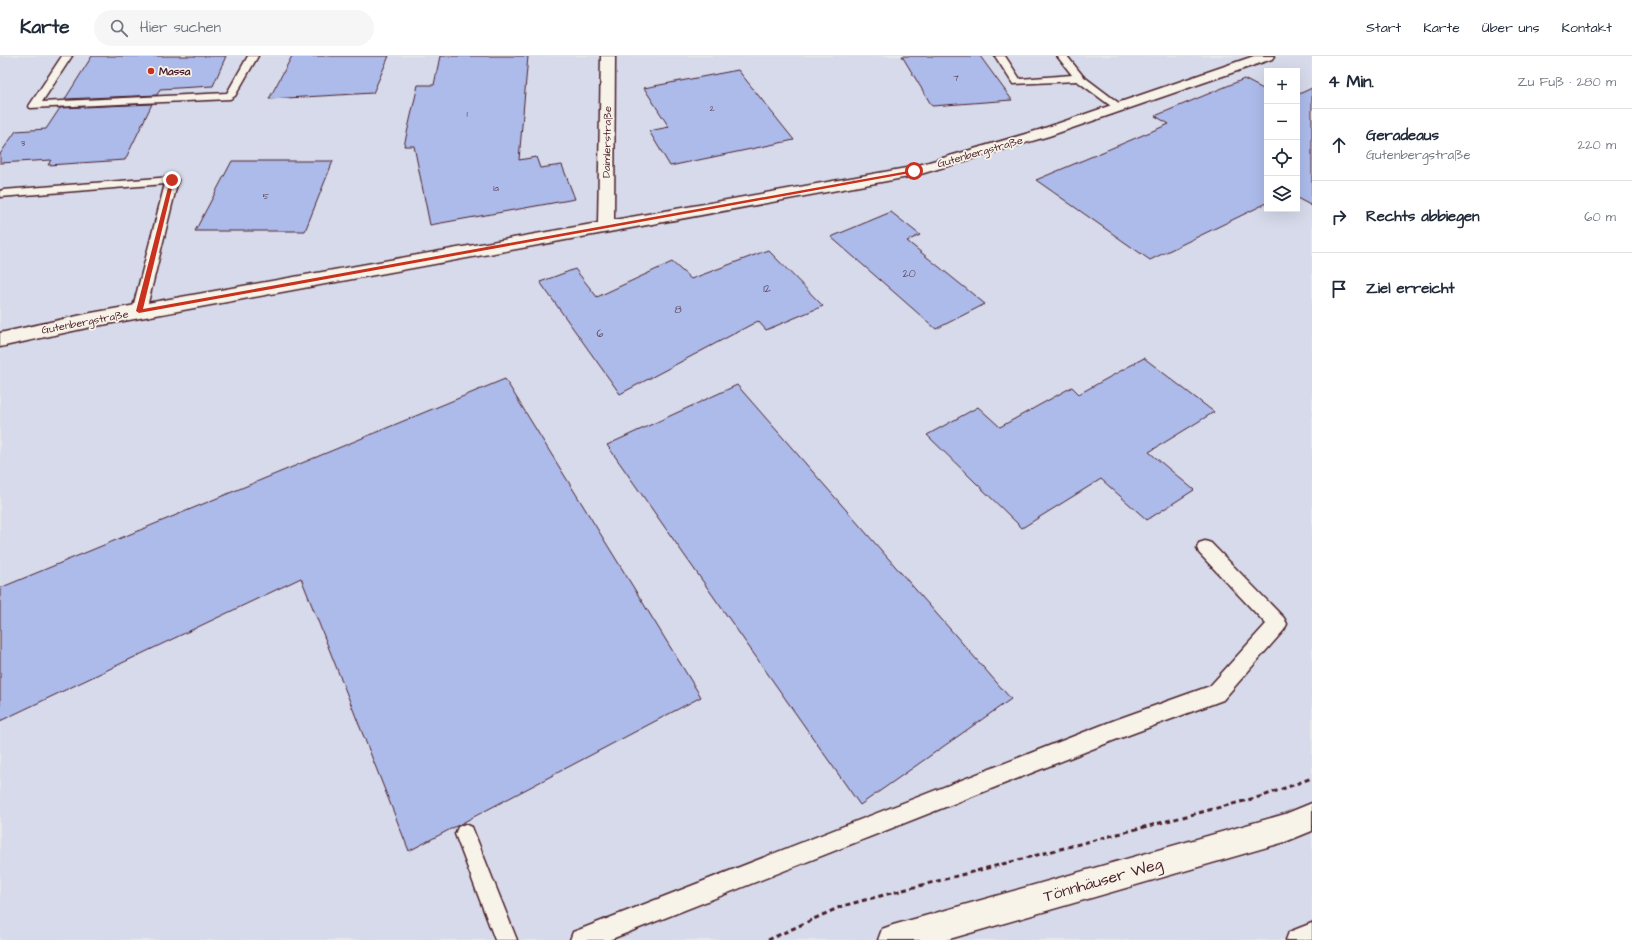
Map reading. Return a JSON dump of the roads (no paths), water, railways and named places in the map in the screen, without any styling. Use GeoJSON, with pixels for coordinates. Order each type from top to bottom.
{"type":"FeatureCollection","features":[{"type":"Feature","properties":{"kind":"street","name":"Daimlerstraße"},"geometry":{"type":"LineString","coordinates":[[606,227],[608,56]]}},
{"type":"Feature","properties":{"kind":"street","name":"Gutenbergstraße"},"geometry":{"type":"LineString","coordinates":[[0,340],[139,311],[914,171],[1044,133],[1267,56]]}},
{"type":"Feature","properties":{"kind":"street","name":"Tönnhäuser Weg"},"geometry":{"type":"LineString","coordinates":[[893,940],[1285,828],[1312,817]]}},
{"type":"Feature","properties":{"kind":"lane"},"geometry":{"type":"LineString","coordinates":[[67,56],[34,106],[230,96],[253,56]]}},
{"type":"Feature","properties":{"kind":"lane"},"geometry":{"type":"LineString","coordinates":[[1000,56],[1017,82],[1079,78]]}},
{"type":"Feature","properties":{"kind":"lane"},"geometry":{"type":"LineString","coordinates":[[1062,56],[1079,78],[1119,107]]}},
{"type":"Feature","properties":{"kind":"lane"},"geometry":{"type":"LineString","coordinates":[[3,194],[172,180],[139,311]]}},
{"type":"Feature","properties":{"kind":"lane"},"geometry":{"type":"LineString","coordinates":[[581,940],[1115,730],[1216,693],[1278,624],[1205,548]]}},
{"type":"Feature","properties":{"kind":"lane"},"geometry":{"type":"LineString","coordinates":[[465,834],[506,940]]}},
{"type":"Feature","properties":{"kind":"lane"},"geometry":{"type":"LineString","coordinates":[[1297,940],[1312,934]]}},
{"type":"Feature","properties":{"kind":"place","name":"Massa"},"geometry":{"type":"Point","coordinates":[151,71]}}]}
